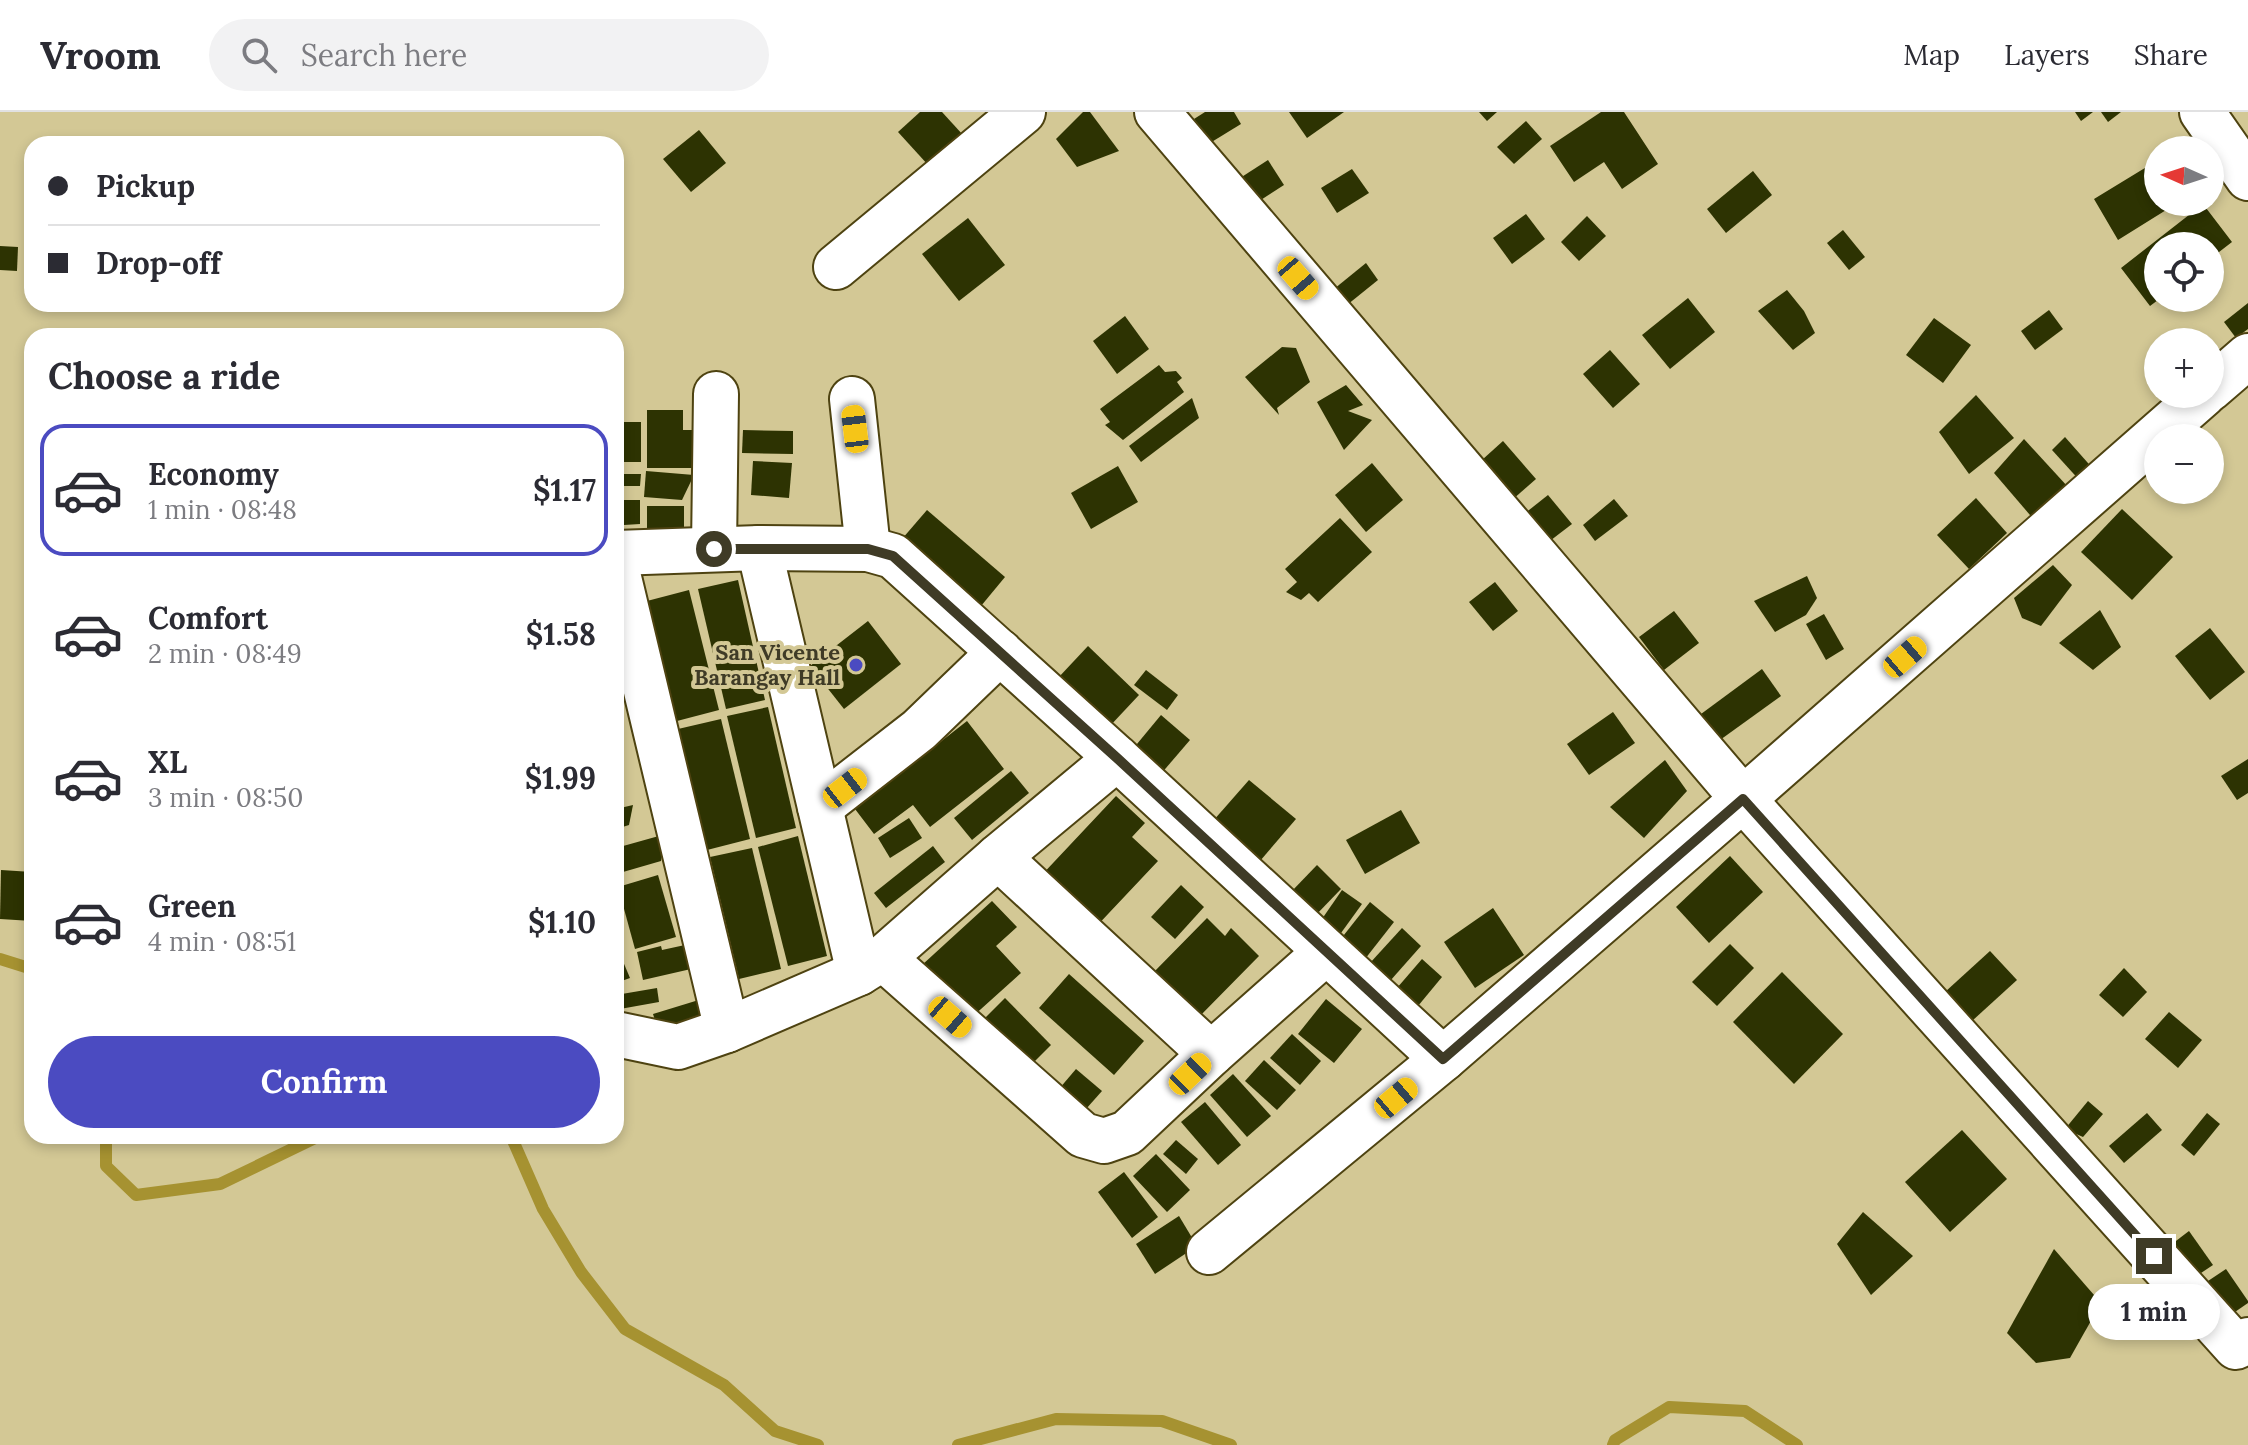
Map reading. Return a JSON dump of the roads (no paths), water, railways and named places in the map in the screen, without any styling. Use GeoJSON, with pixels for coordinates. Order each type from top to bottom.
{"type":"FeatureCollection","features":[{"type":"Feature","properties":{"kind":"street"},"geometry":{"type":"LineString","coordinates":[[836,267],[1023,112]]}},
{"type":"Feature","properties":{"kind":"street"},"geometry":{"type":"LineString","coordinates":[[1157,112],[1743,799],[2236,1347],[2248,1340]]}},
{"type":"Feature","properties":{"kind":"street"},"geometry":{"type":"LineString","coordinates":[[2202,112],[2248,178]]}},
{"type":"Feature","properties":{"kind":"street"},"geometry":{"type":"LineString","coordinates":[[2224,377],[2248,356]]}},
{"type":"Feature","properties":{"kind":"street"},"geometry":{"type":"LineString","coordinates":[[714,549],[716,394]]}},
{"type":"Feature","properties":{"kind":"street"},"geometry":{"type":"LineString","coordinates":[[852,399],[868,549]]}},
{"type":"Feature","properties":{"kind":"street"},"geometry":{"type":"LineString","coordinates":[[1209,1252],[1443,1059],[2188,408]]}},
{"type":"Feature","properties":{"kind":"street"},"geometry":{"type":"LineString","coordinates":[[624,553],[759,548],[868,549],[893,556],[1443,1059]]}},
{"type":"Feature","properties":{"kind":"street"},"geometry":{"type":"LineString","coordinates":[[759,548],[820,807],[871,965],[1083,1135],[1104,1141],[1127,1133],[1326,952]]}},
{"type":"Feature","properties":{"kind":"street"},"geometry":{"type":"LineString","coordinates":[[624,599],[727,1030]]}},
{"type":"Feature","properties":{"kind":"street"},"geometry":{"type":"LineString","coordinates":[[820,807],[919,730],[1000,652]]}},
{"type":"Feature","properties":{"kind":"street"},"geometry":{"type":"LineString","coordinates":[[624,1036],[678,1047],[727,1030],[871,965],[1117,758]]}},
{"type":"Feature","properties":{"kind":"street"},"geometry":{"type":"LineString","coordinates":[[998,857],[1211,1054]]}},
{"type":"Feature","properties":{"kind":"waterway"},"geometry":{"type":"LineString","coordinates":[[0,959],[24,966]]}},
{"type":"Feature","properties":{"kind":"waterway"},"geometry":{"type":"LineString","coordinates":[[106,1144],[106,1166],[136,1195],[220,1184],[302,1144]]}},
{"type":"Feature","properties":{"kind":"waterway"},"geometry":{"type":"LineString","coordinates":[[515,1144],[543,1209],[581,1272],[625,1329],[724,1385],[775,1431],[818,1445]]}},
{"type":"Feature","properties":{"kind":"waterway"},"geometry":{"type":"LineString","coordinates":[[1613,1445],[1615,1440],[1669,1407],[1745,1411],[1797,1445]]}},
{"type":"Feature","properties":{"kind":"waterway"},"geometry":{"type":"LineString","coordinates":[[958,1445],[1056,1419],[1162,1421],[1231,1445]]}},
{"type":"Feature","properties":{"kind":"place","name":"San Vicente Barangay Hall"},"geometry":{"type":"Point","coordinates":[856,665]}}]}
